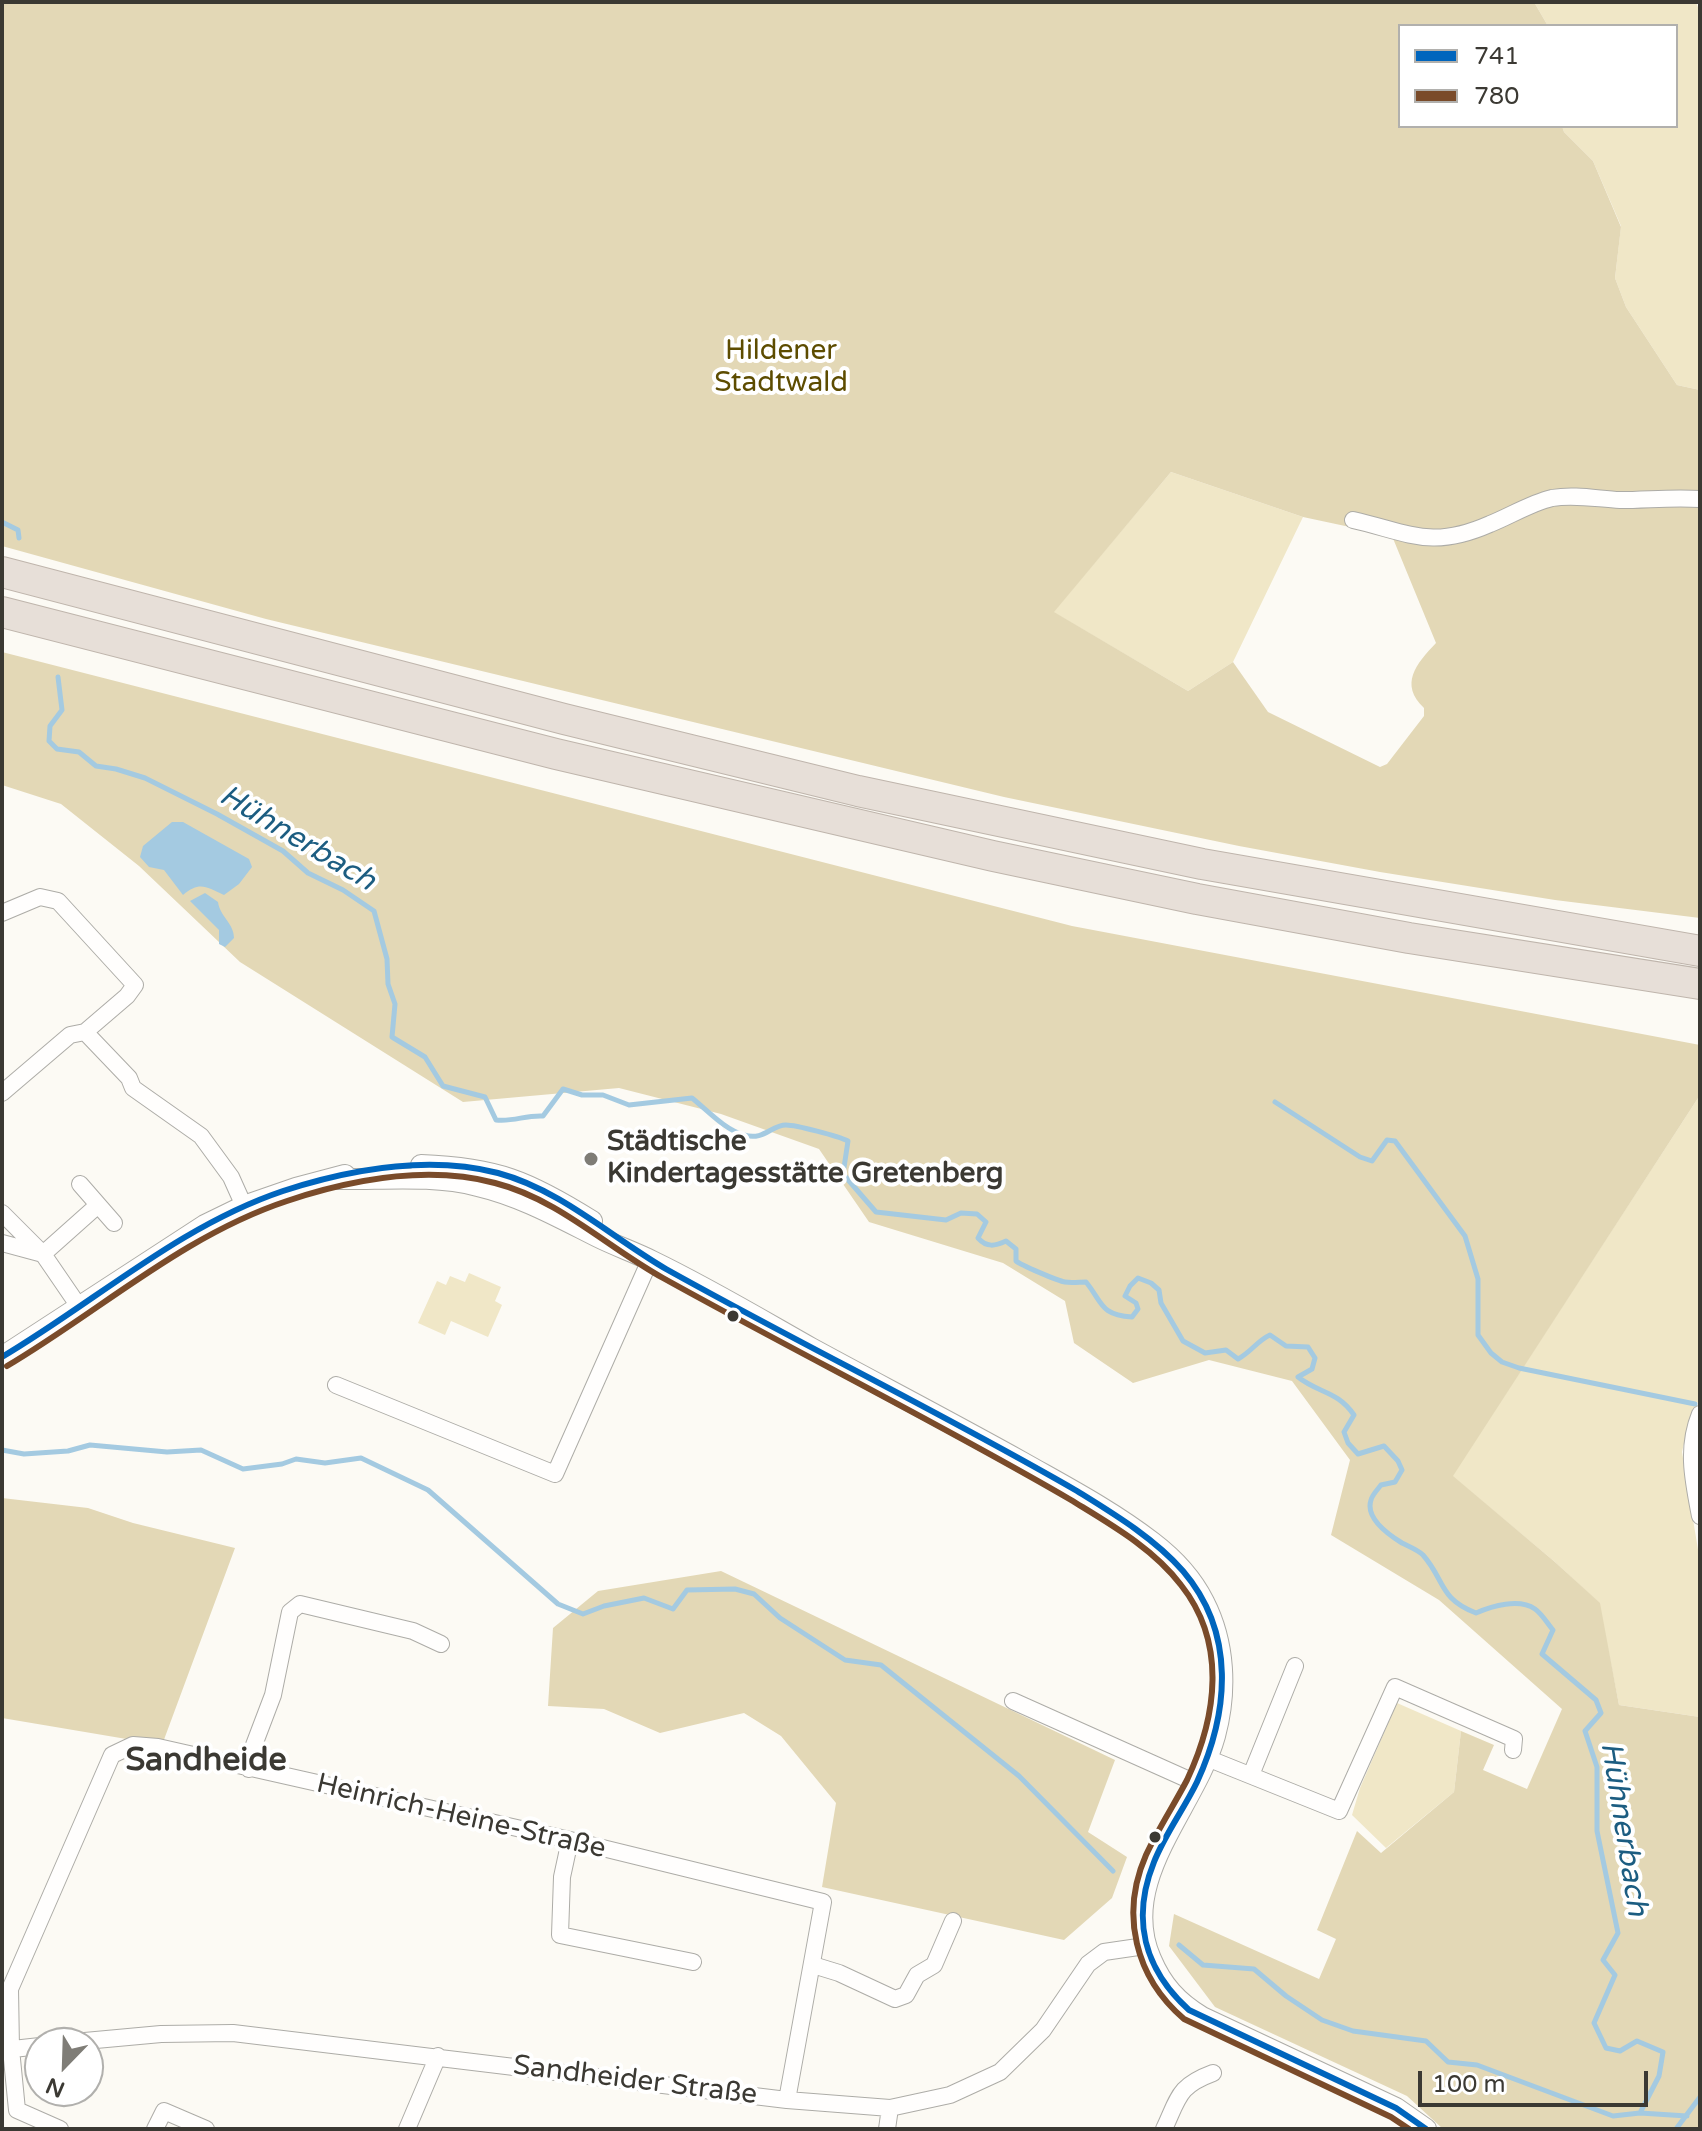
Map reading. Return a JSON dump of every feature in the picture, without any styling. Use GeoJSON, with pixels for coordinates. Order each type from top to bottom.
{"type":"FeatureCollection","features":[{"type":"Feature","properties":{"kind":"highway"},"geometry":{"type":"LineString","coordinates":[[2,572],[564,719],[858,791],[1202,864],[1700,951]]}},
{"type":"Feature","properties":{"kind":"highway"},"geometry":{"type":"LineString","coordinates":[[2,612],[556,754],[993,856],[1197,899],[1409,938],[1700,984]]}},
{"type":"Feature","properties":{"kind":"highway"},"geometry":{"type":"LineString","coordinates":[[1625,939],[1700,932]]}},
{"type":"Feature","properties":{"kind":"street"},"geometry":{"type":"LineString","coordinates":[[1353,520],[1417,538],[1441,538],[1463,535],[1551,498],[1574,496],[1622,500],[1672,496],[1700,499]]}},
{"type":"Feature","properties":{"kind":"street"},"geometry":{"type":"LineString","coordinates":[[2,913],[40,897],[58,901],[135,985],[127,996],[85,1032],[70,1035],[2,1093]]}},
{"type":"Feature","properties":{"kind":"street"},"geometry":{"type":"LineString","coordinates":[[85,1032],[129,1078],[133,1088],[201,1136],[231,1177],[244,1206]]}},
{"type":"Feature","properties":{"kind":"street"},"geometry":{"type":"LineString","coordinates":[[3,1358],[192,1233],[244,1206],[296,1188],[361,1171],[414,1165],[481,1170],[509,1177],[562,1203],[650,1260],[1103,1508],[1164,1551],[1195,1584],[1220,1641],[1222,1673],[1219,1713],[1207,1758],[1149,1877],[1142,1910],[1145,1946],[1158,1976],[1176,2000],[1189,2010],[1396,2108],[1426,2129]]}},
{"type":"Feature","properties":{"kind":"street"},"geometry":{"type":"LineString","coordinates":[[80,1184],[114,1223]]}},
{"type":"Feature","properties":{"kind":"street"},"geometry":{"type":"LineString","coordinates":[[43,1254],[98,1205]]}},
{"type":"Feature","properties":{"kind":"street"},"geometry":{"type":"LineString","coordinates":[[2,1213],[43,1254],[80,1308]]}},
{"type":"Feature","properties":{"kind":"street"},"geometry":{"type":"LineString","coordinates":[[2,1243],[43,1254]]}},
{"type":"Feature","properties":{"kind":"street"},"geometry":{"type":"LineString","coordinates":[[336,1385],[555,1474],[650,1260]]}},
{"type":"Feature","properties":{"kind":"street"},"geometry":{"type":"LineString","coordinates":[[1700,1414],[1692,1434],[1691,1456],[1700,1516]]}},
{"type":"Feature","properties":{"kind":"street"},"geometry":{"type":"LineString","coordinates":[[249,1769],[254,1745],[273,1695],[290,1612],[300,1604],[413,1631],[441,1644]]}},
{"type":"Feature","properties":{"kind":"street"},"geometry":{"type":"LineString","coordinates":[[1251,1775],[1295,1666]]}},
{"type":"Feature","properties":{"kind":"street"},"geometry":{"type":"LineString","coordinates":[[1207,1758],[1339,1811],[1395,1687],[1514,1739],[1513,1750]]}},
{"type":"Feature","properties":{"kind":"street"},"geometry":{"type":"LineString","coordinates":[[1013,1701],[1196,1783]]}},
{"type":"Feature","properties":{"kind":"street","name":"Heinrich-Heine-Straße"},"geometry":{"type":"LineString","coordinates":[[60,2129],[17,2110],[6,2049],[10,1989],[112,1755],[133,1745],[158,1747],[570,1840],[823,1902],[787,2100]]}},
{"type":"Feature","properties":{"kind":"street"},"geometry":{"type":"LineString","coordinates":[[570,1840],[562,1877],[560,1935],[693,1962]]}},
{"type":"Feature","properties":{"kind":"street"},"geometry":{"type":"LineString","coordinates":[[813,1965],[839,1973],[895,1999],[906,1995],[917,1975],[934,1965],[953,1921]]}},
{"type":"Feature","properties":{"kind":"street","name":"Sandheider Straße"},"geometry":{"type":"LineString","coordinates":[[104,2039],[161,2034],[233,2033],[787,2100],[890,2108],[950,2095],[1000,2072],[1043,2030],[1088,1964],[1104,1952],[1145,1946]]}},
{"type":"Feature","properties":{"kind":"street"},"geometry":{"type":"LineString","coordinates":[[407,2129],[438,2056]]}},
{"type":"Feature","properties":{"kind":"street"},"geometry":{"type":"LineString","coordinates":[[1164,2129],[1190,2081],[1213,2073]]}},
{"type":"Feature","properties":{"kind":"street"},"geometry":{"type":"LineString","coordinates":[[887,2129],[890,2108]]}},
{"type":"Feature","properties":{"kind":"street"},"geometry":{"type":"LineString","coordinates":[[155,2129],[164,2111],[206,2129]]}},
{"type":"Feature","properties":{"kind":"shaded area"},"geometry":{"type":"Polygon","coordinates":[[[1534,2],[1696,2],[1700,13],[1700,390],[1677,385],[1626,307],[1615,278],[1621,226],[1593,161],[1563,128],[1678,128],[1678,24],[1547,24],[1534,2]]]}},
{"type":"Feature","properties":{"kind":"shaded area"},"geometry":{"type":"Polygon","coordinates":[[[1171,472],[1303,517],[1233,662],[1188,691],[1053,612],[1171,472]]]}},
{"type":"Feature","properties":{"kind":"shaded area"},"geometry":{"type":"Polygon","coordinates":[[[1700,1095],[1700,1397],[1688,1425],[1682,1452],[1700,1562],[1700,1717],[1619,1705],[1599,1603],[1452,1476],[1700,1095]]]}},
{"type":"Feature","properties":{"kind":"shaded area"},"geometry":{"type":"Polygon","coordinates":[[[469,1273],[501,1287],[495,1301],[502,1305],[488,1337],[451,1321],[445,1335],[418,1323],[437,1281],[446,1285],[450,1276],[465,1282],[469,1273]]]}},
{"type":"Feature","properties":{"kind":"shaded area"},"geometry":{"type":"Polygon","coordinates":[[[1397,1703],[1461,1731],[1454,1792],[1386,1848],[1352,1815],[1360,1788],[1397,1703]]]}},
{"type":"Feature","properties":{"kind":"green space","name":"Hildener Stadtwald"},"geometry":{"type":"Polygon","coordinates":[[[2,2],[1534,2],[1547,24],[1398,24],[1398,128],[1563,128],[1593,161],[1621,227],[1615,278],[1626,307],[1677,385],[1700,390],[1700,918],[1555,900],[1239,846],[1004,797],[266,619],[2,546],[2,2]],[[1171,472],[1054,612],[1188,691],[1233,662],[1268,712],[1380,767],[1387,764],[1424,716],[1424,708],[1413,691],[1413,674],[1436,643],[1392,536],[1303,517],[1171,472]]]}},
{"type":"Feature","properties":{"kind":"green space"},"geometry":{"type":"Polygon","coordinates":[[[2,652],[1072,926],[1700,1045],[1700,1095],[1453,1476],[1600,1603],[1619,1705],[1700,1717],[1700,2129],[1443,2129],[1407,2096],[1215,2007],[1169,1946],[1174,1914],[1319,1979],[1336,1939],[1317,1930],[1357,1831],[1381,1853],[1454,1792],[1461,1731],[1494,1745],[1483,1770],[1527,1789],[1562,1709],[1439,1600],[1331,1535],[1350,1460],[1292,1381],[1209,1360],[1133,1383],[1074,1343],[1065,1301],[1003,1263],[869,1222],[819,1149],[721,1114],[619,1088],[463,1102],[240,962],[139,866],[61,804],[2,785],[2,652]]]}},
{"type":"Feature","properties":{"kind":"green space"},"geometry":{"type":"Polygon","coordinates":[[[2,1498],[88,1508],[133,1523],[235,1548],[162,1745],[2,1718],[2,1498]]]}},
{"type":"Feature","properties":{"kind":"green space"},"geometry":{"type":"Polygon","coordinates":[[[721,1571],[1115,1760],[1088,1832],[1127,1857],[1112,1898],[1064,1940],[822,1887],[836,1803],[781,1736],[744,1713],[660,1733],[604,1709],[548,1706],[553,1628],[598,1591],[721,1571]]]}},
{"type":"Feature","properties":{"kind":"water"},"geometry":{"type":"Polygon","coordinates":[[[172,822],[183,822],[249,859],[252,867],[239,884],[224,895],[199,887],[183,895],[164,870],[149,867],[140,857],[143,846],[172,822]]]}},
{"type":"Feature","properties":{"kind":"water"},"geometry":{"type":"Polygon","coordinates":[[[205,893],[218,902],[232,928],[234,938],[225,947],[219,944],[219,930],[190,901],[205,893]]]}},
{"type":"Feature","properties":{"kind":"waterway","name":"Hühnerbach"},"geometry":{"type":"LineString","coordinates":[[2,522],[18,530],[19,538]]}},
{"type":"Feature","properties":{"kind":"waterway","name":"Hühnerbach"},"geometry":{"type":"LineString","coordinates":[[58,677],[62,710],[50,726],[49,741],[57,749],[79,752],[96,766],[145,778],[217,814],[283,851],[308,873],[343,890],[374,911],[387,959],[388,984],[395,1004],[392,1037],[425,1057],[443,1086],[485,1097],[496,1120],[543,1116],[563,1089],[582,1095],[603,1095],[629,1105],[692,1098],[730,1129],[744,1135],[757,1136],[786,1125],[827,1134],[848,1141],[843,1174],[876,1212],[946,1220],[961,1213],[977,1214],[986,1222],[978,1238],[981,1241],[991,1245],[1006,1241],[1016,1249],[1016,1261],[1019,1263],[1061,1281],[1086,1282],[1103,1307],[1114,1314],[1132,1317],[1138,1309],[1136,1303],[1125,1296],[1130,1286],[1138,1278],[1151,1283],[1159,1290],[1161,1303],[1183,1341],[1205,1353],[1226,1350],[1238,1359],[1270,1335],[1286,1346],[1308,1347],[1315,1358],[1312,1369],[1298,1377],[1348,1407],[1354,1415],[1344,1432],[1348,1443],[1358,1454],[1384,1446],[1402,1470],[1395,1482],[1381,1485],[1372,1498],[1371,1513],[1379,1525],[1423,1555],[1449,1595],[1464,1608],[1476,1613],[1514,1604],[1535,1609],[1553,1630],[1542,1654],[1596,1700],[1601,1713],[1585,1731],[1597,1767],[1597,1831],[1618,1933],[1603,1960],[1615,1975],[1594,2023],[1606,2048],[1620,2051],[1637,2041],[1663,2052],[1659,2076],[1640,2113],[1687,2116]]}},
{"type":"Feature","properties":{"kind":"waterway"},"geometry":{"type":"LineString","coordinates":[[1275,1102],[1360,1157],[1372,1161],[1387,1140],[1395,1141],[1465,1236],[1478,1279],[1478,1335],[1502,1362],[1695,1404]]}},
{"type":"Feature","properties":{"kind":"waterway"},"geometry":{"type":"LineString","coordinates":[[2,1450],[24,1454],[68,1451],[90,1445],[167,1452],[201,1450],[243,1469],[296,1459],[325,1463],[361,1458],[428,1490],[558,1604],[583,1614],[604,1606],[644,1598],[673,1609],[687,1590],[735,1589],[754,1594],[780,1618],[845,1660],[881,1665],[1019,1776],[1113,1871]]}},
{"type":"Feature","properties":{"kind":"waterway"},"geometry":{"type":"LineString","coordinates":[[1179,1945],[1203,1965],[1254,1969],[1322,2020],[1353,2031],[1426,2041],[1448,2062],[1477,2065],[1613,2116],[1640,2113]]}},
{"type":"Feature","properties":{"kind":"waterway","name":"Hühnerbach"},"geometry":{"type":"LineString","coordinates":[[1676,2129],[1700,2097]]}},
{"type":"Feature","properties":{"kind":"transit line","name":"741"},"geometry":{"type":"LineString","coordinates":[[2,1357],[138,1266],[208,1224],[283,1191],[335,1176],[417,1165],[471,1168],[521,1181],[564,1202],[666,1269],[1077,1491],[1146,1537],[1172,1559],[1200,1595],[1212,1620],[1219,1647],[1221,1701],[1208,1755],[1192,1792],[1158,1852],[1147,1883],[1143,1923],[1152,1960],[1161,1978],[1189,2010],[1396,2108],[1426,2129]]}},
{"type":"Feature","properties":{"kind":"transit line","name":"780"},"geometry":{"type":"LineString","coordinates":[[7,1366],[213,1233],[312,1193],[390,1177],[443,1175],[495,1183],[540,1200],[663,1278],[1071,1500],[1130,1538],[1170,1572],[1196,1607],[1206,1631],[1212,1680],[1205,1731],[1197,1756],[1146,1855],[1138,1877],[1134,1922],[1144,1964],[1167,2002],[1184,2019],[1391,2117],[1409,2129]]}},
{"type":"Feature","properties":{"kind":"place","name":"Städtische Kindertagesstätte Gretenberg"},"geometry":{"type":"Point","coordinates":[591,1159]}},
{"type":"Feature","properties":{"kind":"district","name":"Sandheide"},"geometry":{"type":"Point","coordinates":[206,1762]}}]}
